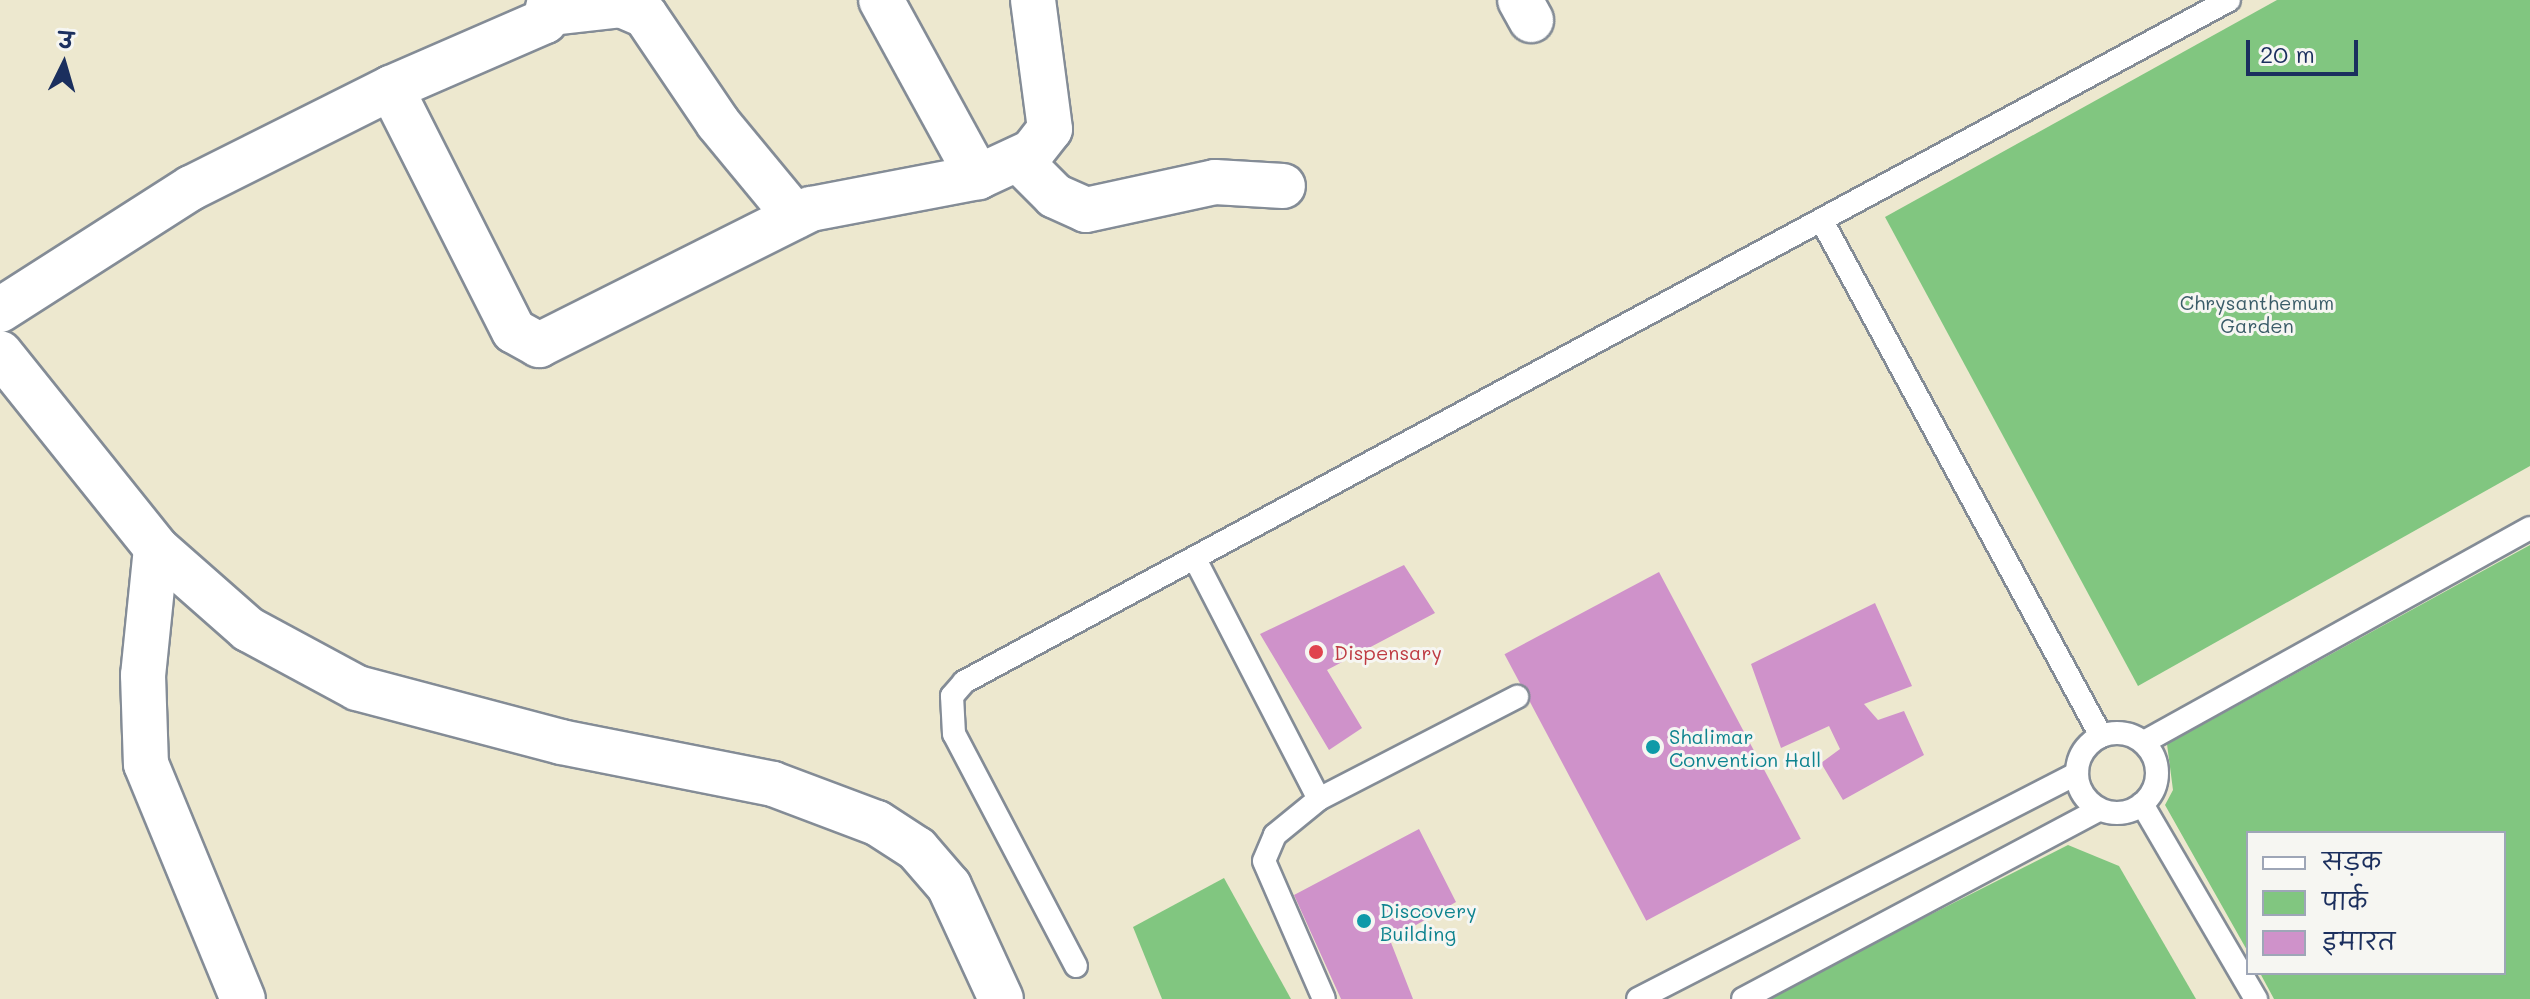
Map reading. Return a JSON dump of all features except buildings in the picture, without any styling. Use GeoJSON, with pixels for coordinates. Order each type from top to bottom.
{"type":"FeatureCollection","features":[{"type":"Feature","properties":{"kind":"street"},"geometry":{"type":"LineString","coordinates":[[881,0],[978,177]]}},
{"type":"Feature","properties":{"kind":"street"},"geometry":{"type":"LineString","coordinates":[[391,88],[521,340],[553,341],[795,216],[840,201],[978,177],[1018,159],[1050,129],[1033,0]]}},
{"type":"Feature","properties":{"kind":"street"},"geometry":{"type":"LineString","coordinates":[[0,310],[191,188],[551,6],[621,5],[645,15],[718,123],[795,216]]}},
{"type":"Feature","properties":{"kind":"street"},"geometry":{"type":"LineString","coordinates":[[1018,159],[1055,196],[1086,210],[1215,182],[1283,186]]}},
{"type":"Feature","properties":{"kind":"street"},"geometry":{"type":"LineString","coordinates":[[0,353],[156,548],[248,629],[357,688],[561,742],[773,784],[877,823],[917,849],[949,886],[1001,999]]}},
{"type":"Feature","properties":{"kind":"street"},"geometry":{"type":"LineString","coordinates":[[156,548],[143,675],[146,764],[243,999]]}},
{"type":"Feature","properties":{"kind":"lane"},"geometry":{"type":"LineString","coordinates":[[1076,966],[954,734],[952,696],[981,672],[2229,0]]}},
{"type":"Feature","properties":{"kind":"lane"},"geometry":{"type":"LineString","coordinates":[[1822,221],[2101,736]]}},
{"type":"Feature","properties":{"kind":"lane"},"geometry":{"type":"LineString","coordinates":[[2099,810],[2081,791],[2077,773],[2082,752],[2101,736],[2144,742],[2530,528]]}},
{"type":"Feature","properties":{"kind":"lane"},"geometry":{"type":"LineString","coordinates":[[1195,559],[1319,799]]}},
{"type":"Feature","properties":{"kind":"lane"},"geometry":{"type":"LineString","coordinates":[[1324,999],[1264,861],[1275,835],[1319,799],[1517,697]]}},
{"type":"Feature","properties":{"kind":"lane"},"geometry":{"type":"LineString","coordinates":[[1743,999],[2099,810],[2126,812],[2142,804],[2158,774],[2144,742]]}},
{"type":"Feature","properties":{"kind":"lane"},"geometry":{"type":"LineString","coordinates":[[1638,999],[2077,773]]}},
{"type":"Feature","properties":{"kind":"lane"},"geometry":{"type":"LineString","coordinates":[[2142,804],[2256,999]]}},
{"type":"Feature","properties":{"kind":"green space","name":"Chrysanthemum Garden"},"geometry":{"type":"Polygon","coordinates":[[[2277,0],[2530,0],[2530,466],[2138,686],[1885,217],[2277,0]]]}},
{"type":"Feature","properties":{"kind":"green space"},"geometry":{"type":"Polygon","coordinates":[[[2530,545],[2530,999],[2274,999],[2261,975],[2506,975],[2506,831],[2246,831],[2246,948],[2165,805],[2173,790],[2167,744],[2530,545]]]}},
{"type":"Feature","properties":{"kind":"green space"},"geometry":{"type":"Polygon","coordinates":[[[2068,845],[2119,866],[2196,999],[1763,999],[2068,845]]]}},
{"type":"Feature","properties":{"kind":"green space"},"geometry":{"type":"Polygon","coordinates":[[[1224,878],[1291,999],[1162,999],[1133,927],[1224,878]]]}},
{"type":"Feature","properties":{"kind":"place","name":"Dispensary"},"geometry":{"type":"Point","coordinates":[1316,652]}},
{"type":"Feature","properties":{"kind":"place","name":"Shalimar Convention Hall"},"geometry":{"type":"Point","coordinates":[1653,747]}},
{"type":"Feature","properties":{"kind":"place","name":"Discovery Building"},"geometry":{"type":"Point","coordinates":[1364,921]}}]}
